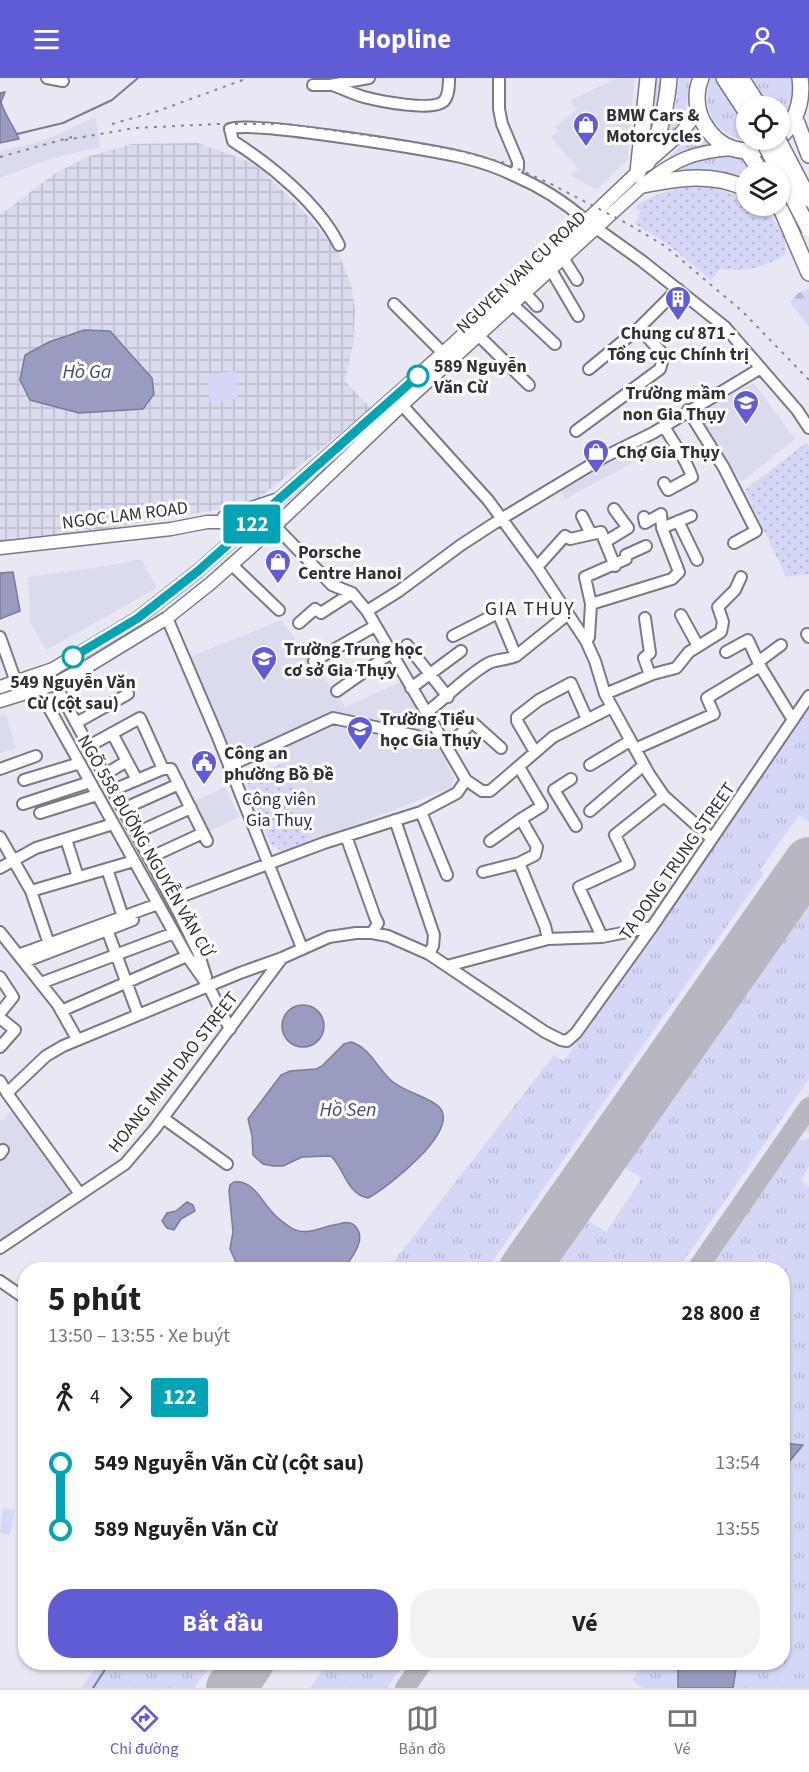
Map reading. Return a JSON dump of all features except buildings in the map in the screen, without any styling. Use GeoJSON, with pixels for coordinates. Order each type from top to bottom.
{"type":"FeatureCollection","features":[{"type":"Feature","properties":{"kind":"highway"},"geometry":{"type":"LineString","coordinates":[[642,170],[648,78]]}},
{"type":"Feature","properties":{"kind":"highway"},"geometry":{"type":"LineString","coordinates":[[642,170],[662,127],[669,78]]}},
{"type":"Feature","properties":{"kind":"highway"},"geometry":{"type":"LineString","coordinates":[[701,78],[697,95],[698,107],[707,128],[714,137],[736,148]]}},
{"type":"Feature","properties":{"kind":"highway"},"geometry":{"type":"LineString","coordinates":[[724,78],[736,96]]}},
{"type":"Feature","properties":{"kind":"highway"},"geometry":{"type":"LineString","coordinates":[[741,78],[753,96]]}},
{"type":"Feature","properties":{"kind":"highway"},"geometry":{"type":"LineString","coordinates":[[790,132],[797,123],[803,107],[803,82]]}},
{"type":"Feature","properties":{"kind":"highway"},"geometry":{"type":"LineString","coordinates":[[797,123],[809,154]]}},
{"type":"Feature","properties":{"kind":"highway"},"geometry":{"type":"LineString","coordinates":[[741,150],[752,162]]}},
{"type":"Feature","properties":{"kind":"highway"},"geometry":{"type":"LineString","coordinates":[[768,150],[809,229]]}},
{"type":"Feature","properties":{"kind":"highway"},"geometry":{"type":"LineString","coordinates":[[783,150],[809,199]]}},
{"type":"Feature","properties":{"kind":"highway"},"geometry":{"type":"LineString","coordinates":[[642,170],[720,179],[736,185]]}},
{"type":"Feature","properties":{"kind":"highway"},"geometry":{"type":"LineString","coordinates":[[794,240],[801,212],[809,207]]}},
{"type":"Feature","properties":{"kind":"highway"},"geometry":{"type":"LineString","coordinates":[[781,216],[787,223]]}},
{"type":"Feature","properties":{"kind":"highway"},"geometry":{"type":"LineString","coordinates":[[784,216],[809,273]]}},
{"type":"Feature","properties":{"kind":"main road","name":"NGUYEN VAN CU ROAD"},"geometry":{"type":"LineString","coordinates":[[0,701],[55,684],[167,618],[232,565],[563,258],[642,170],[680,134],[698,107]]}},
{"type":"Feature","properties":{"kind":"main road","name":"NGUYEN VAN CU ROAD"},"geometry":{"type":"LineString","coordinates":[[642,170],[659,173],[693,154],[708,150],[736,150]]}},
{"type":"Feature","properties":{"kind":"main road","name":"NGUYEN VAN CU ROAD"},"geometry":{"type":"LineString","coordinates":[[0,687],[53,669],[138,618],[198,571],[591,225]]}},
{"type":"Feature","properties":{"kind":"main road"},"geometry":{"type":"LineString","coordinates":[[207,522],[280,499]]}},
{"type":"Feature","properties":{"kind":"main road","name":"NGOC LAM ROAD"},"geometry":{"type":"LineString","coordinates":[[0,548],[171,529],[207,522],[254,522]]}},
{"type":"Feature","properties":{"kind":"main road"},"geometry":{"type":"LineString","coordinates":[[254,522],[271,530]]}},
{"type":"Feature","properties":{"kind":"street"},"geometry":{"type":"LineString","coordinates":[[47,78],[63,81]]}},
{"type":"Feature","properties":{"kind":"street"},"geometry":{"type":"LineString","coordinates":[[313,85],[333,85],[369,78]]}},
{"type":"Feature","properties":{"kind":"street"},"geometry":{"type":"LineString","coordinates":[[333,85],[365,98],[426,106],[440,104],[444,101],[449,90],[449,78]]}},
{"type":"Feature","properties":{"kind":"street"},"geometry":{"type":"LineString","coordinates":[[499,78],[499,109],[506,134],[518,157],[518,168],[513,175]]}},
{"type":"Feature","properties":{"kind":"street"},"geometry":{"type":"LineString","coordinates":[[641,78],[634,141],[642,170]]}},
{"type":"Feature","properties":{"kind":"street"},"geometry":{"type":"LineString","coordinates":[[339,245],[333,234],[291,185],[265,162],[233,141],[230,129],[241,127],[296,132],[459,157],[513,175],[556,199],[678,289],[725,327],[797,410],[809,428]]}},
{"type":"Feature","properties":{"kind":"street"},"geometry":{"type":"LineString","coordinates":[[563,258],[577,280]]}},
{"type":"Feature","properties":{"kind":"street"},"geometry":{"type":"LineString","coordinates":[[550,270],[578,316]]}},
{"type":"Feature","properties":{"kind":"street"},"geometry":{"type":"LineString","coordinates":[[589,369],[639,328],[678,289]]}},
{"type":"Feature","properties":{"kind":"street"},"geometry":{"type":"LineString","coordinates":[[525,293],[537,306]]}},
{"type":"Feature","properties":{"kind":"street"},"geometry":{"type":"LineString","coordinates":[[394,304],[443,353]]}},
{"type":"Feature","properties":{"kind":"street"},"geometry":{"type":"LineString","coordinates":[[512,304],[555,344]]}},
{"type":"Feature","properties":{"kind":"street"},"geometry":{"type":"LineString","coordinates":[[576,431],[660,369],[664,355],[639,328]]}},
{"type":"Feature","properties":{"kind":"street"},"geometry":{"type":"LineString","coordinates":[[479,336],[529,385]]}},
{"type":"Feature","properties":{"kind":"street"},"geometry":{"type":"LineString","coordinates":[[367,611],[501,519],[604,457],[664,426],[761,368]]}},
{"type":"Feature","properties":{"kind":"street"},"geometry":{"type":"LineString","coordinates":[[402,405],[488,500],[537,567],[586,642],[595,661],[605,694],[644,765],[664,796],[712,839]]}},
{"type":"Feature","properties":{"kind":"street"},"geometry":{"type":"LineString","coordinates":[[688,410],[724,468],[756,531],[734,543]]}},
{"type":"Feature","properties":{"kind":"street"},"geometry":{"type":"LineString","coordinates":[[664,426],[679,453],[687,461],[692,477],[668,490],[664,483]]}},
{"type":"Feature","properties":{"kind":"street"},"geometry":{"type":"LineString","coordinates":[[605,542],[628,528],[614,509]]}},
{"type":"Feature","properties":{"kind":"street"},"geometry":{"type":"LineString","coordinates":[[591,604],[672,579],[679,572],[662,528],[661,514],[645,523],[644,517]]}},
{"type":"Feature","properties":{"kind":"street"},"geometry":{"type":"LineString","coordinates":[[582,516],[591,534]]}},
{"type":"Feature","properties":{"kind":"street"},"geometry":{"type":"LineString","coordinates":[[662,528],[691,516]]}},
{"type":"Feature","properties":{"kind":"street"},"geometry":{"type":"LineString","coordinates":[[678,521],[696,560]]}},
{"type":"Feature","properties":{"kind":"street"},"geometry":{"type":"LineString","coordinates":[[271,530],[332,585],[352,593],[367,611],[466,780],[482,791],[490,790],[553,737],[612,707]]}},
{"type":"Feature","properties":{"kind":"street"},"geometry":{"type":"LineString","coordinates":[[537,567],[565,536],[570,539],[601,532],[615,566]]}},
{"type":"Feature","properties":{"kind":"street"},"geometry":{"type":"LineString","coordinates":[[586,642],[589,637],[591,604],[585,577],[615,566],[626,559],[627,555],[646,546]]}},
{"type":"Feature","properties":{"kind":"street"},"geometry":{"type":"LineString","coordinates":[[232,565],[279,610]]}},
{"type":"Feature","properties":{"kind":"street"},"geometry":{"type":"LineString","coordinates":[[605,694],[650,675],[676,668],[689,652],[721,632],[723,622],[718,607],[735,590],[741,577]]}},
{"type":"Feature","properties":{"kind":"street"},"geometry":{"type":"LineString","coordinates":[[299,623],[315,609],[321,613],[352,593]]}},
{"type":"Feature","properties":{"kind":"street"},"geometry":{"type":"LineString","coordinates":[[453,636],[498,613],[516,656]]}},
{"type":"Feature","properties":{"kind":"street"},"geometry":{"type":"LineString","coordinates":[[426,713],[491,662],[516,656],[568,614]]}},
{"type":"Feature","properties":{"kind":"street"},"geometry":{"type":"LineString","coordinates":[[681,615],[699,646]]}},
{"type":"Feature","properties":{"kind":"street"},"geometry":{"type":"LineString","coordinates":[[167,618],[230,766],[302,948]]}},
{"type":"Feature","properties":{"kind":"street"},"geometry":{"type":"LineString","coordinates":[[645,618],[651,653],[644,658],[650,675]]}},
{"type":"Feature","properties":{"kind":"street"},"geometry":{"type":"LineString","coordinates":[[314,661],[375,626]]}},
{"type":"Feature","properties":{"kind":"street"},"geometry":{"type":"LineString","coordinates":[[0,638],[16,682]]}},
{"type":"Feature","properties":{"kind":"street"},"geometry":{"type":"LineString","coordinates":[[726,652],[748,640],[759,664],[793,720]]}},
{"type":"Feature","properties":{"kind":"street"},"geometry":{"type":"LineString","coordinates":[[407,645],[448,697]]}},
{"type":"Feature","properties":{"kind":"street"},"geometry":{"type":"LineString","coordinates":[[590,765],[632,745],[714,714],[706,698],[759,664],[781,645]]}},
{"type":"Feature","properties":{"kind":"street"},"geometry":{"type":"LineString","coordinates":[[411,688],[461,651]]}},
{"type":"Feature","properties":{"kind":"street"},"geometry":{"type":"LineString","coordinates":[[337,691],[391,653]]}},
{"type":"Feature","properties":{"kind":"street"},"geometry":{"type":"LineString","coordinates":[[535,752],[517,721],[517,717],[539,700],[571,683],[587,719]]}},
{"type":"Feature","properties":{"kind":"street"},"geometry":{"type":"LineString","coordinates":[[55,684],[172,900],[198,952],[209,987],[230,1029]]}},
{"type":"Feature","properties":{"kind":"street","name":"NGÕ 558 ĐƯỜNG NGUYỄN VĂN CỪ"},"geometry":{"type":"LineString","coordinates":[[39,690],[187,957],[209,987]]}},
{"type":"Feature","properties":{"kind":"street"},"geometry":{"type":"LineString","coordinates":[[76,723],[128,694]]}},
{"type":"Feature","properties":{"kind":"street","name":"TA DONG TRUNG STREET"},"geometry":{"type":"LineString","coordinates":[[447,966],[545,1032],[567,1041],[576,1033],[652,927],[809,696]]}},
{"type":"Feature","properties":{"kind":"street"},"geometry":{"type":"LineString","coordinates":[[89,746],[140,718],[163,769]]}},
{"type":"Feature","properties":{"kind":"street"},"geometry":{"type":"LineString","coordinates":[[230,766],[333,718],[417,736]]}},
{"type":"Feature","properties":{"kind":"street"},"geometry":{"type":"LineString","coordinates":[[448,747],[472,722],[501,748]]}},
{"type":"Feature","properties":{"kind":"street"},"geometry":{"type":"LineString","coordinates":[[112,733],[137,780]]}},
{"type":"Feature","properties":{"kind":"street"},"geometry":{"type":"LineString","coordinates":[[0,770],[36,756]]}},
{"type":"Feature","properties":{"kind":"street"},"geometry":{"type":"LineString","coordinates":[[104,775],[127,761]]}},
{"type":"Feature","properties":{"kind":"street"},"geometry":{"type":"LineString","coordinates":[[24,780],[80,763]]}},
{"type":"Feature","properties":{"kind":"street"},"geometry":{"type":"LineString","coordinates":[[590,811],[644,765]]}},
{"type":"Feature","properties":{"kind":"street"},"geometry":{"type":"LineString","coordinates":[[519,767],[542,806]]}},
{"type":"Feature","properties":{"kind":"street"},"geometry":{"type":"LineString","coordinates":[[113,790],[163,769],[171,769],[179,784],[205,837],[149,858]]}},
{"type":"Feature","properties":{"kind":"street"},"geometry":{"type":"LineString","coordinates":[[571,779],[554,790],[576,826]]}},
{"type":"Feature","properties":{"kind":"street"},"geometry":{"type":"LineString","coordinates":[[172,900],[268,863],[421,812],[457,793],[466,780]]}},
{"type":"Feature","properties":{"kind":"street"},"geometry":{"type":"LineString","coordinates":[[23,804],[90,782]]}},
{"type":"Feature","properties":{"kind":"street"},"geometry":{"type":"LineString","coordinates":[[123,809],[179,784]]}},
{"type":"Feature","properties":{"kind":"street"},"geometry":{"type":"LineString","coordinates":[[40,813],[97,795]]}},
{"type":"Feature","properties":{"kind":"street"},"geometry":{"type":"LineString","coordinates":[[602,937],[579,887],[629,864],[615,835],[664,796]]}},
{"type":"Feature","properties":{"kind":"street"},"geometry":{"type":"LineString","coordinates":[[490,840],[558,797]]}},
{"type":"Feature","properties":{"kind":"street"},"geometry":{"type":"LineString","coordinates":[[136,833],[191,808]]}},
{"type":"Feature","properties":{"kind":"street"},"geometry":{"type":"LineString","coordinates":[[421,812],[447,875]]}},
{"type":"Feature","properties":{"kind":"street"},"geometry":{"type":"LineString","coordinates":[[483,872],[519,863],[535,855],[537,847],[521,819]]}},
{"type":"Feature","properties":{"kind":"street"},"geometry":{"type":"LineString","coordinates":[[395,820],[434,935],[433,946],[429,954]]}},
{"type":"Feature","properties":{"kind":"street"},"geometry":{"type":"LineString","coordinates":[[0,868],[36,848],[113,824]]}},
{"type":"Feature","properties":{"kind":"street"},"geometry":{"type":"LineString","coordinates":[[346,836],[378,922],[372,933],[396,939],[429,954],[447,966],[548,939],[602,937],[652,927]]}},
{"type":"Feature","properties":{"kind":"street"},"geometry":{"type":"LineString","coordinates":[[0,837],[31,891],[49,944]]}},
{"type":"Feature","properties":{"kind":"street"},"geometry":{"type":"LineString","coordinates":[[66,839],[78,878]]}},
{"type":"Feature","properties":{"kind":"street"},"geometry":{"type":"LineString","coordinates":[[31,891],[134,861]]}},
{"type":"Feature","properties":{"kind":"street"},"geometry":{"type":"LineString","coordinates":[[519,863],[545,926],[548,939]]}},
{"type":"Feature","properties":{"kind":"street"},"geometry":{"type":"LineString","coordinates":[[106,869],[123,916]]}},
{"type":"Feature","properties":{"kind":"street"},"geometry":{"type":"LineString","coordinates":[[21,959],[49,944],[106,927],[123,916],[160,907]]}},
{"type":"Feature","properties":{"kind":"street"},"geometry":{"type":"LineString","coordinates":[[21,959],[160,907]]}},
{"type":"Feature","properties":{"kind":"street"},"geometry":{"type":"LineString","coordinates":[[106,927],[138,1014]]}},
{"type":"Feature","properties":{"kind":"street"},"geometry":{"type":"LineString","coordinates":[[0,932],[61,1011],[76,1039]]}},
{"type":"Feature","properties":{"kind":"street"},"geometry":{"type":"LineString","coordinates":[[41,983],[174,933]]}},
{"type":"Feature","properties":{"kind":"street","name":"HOANG MINH DAO STREET"},"geometry":{"type":"LineString","coordinates":[[0,1248],[125,1164],[163,1118],[282,958],[329,937],[372,933]]}},
{"type":"Feature","properties":{"kind":"street"},"geometry":{"type":"LineString","coordinates":[[61,1011],[187,957]]}},
{"type":"Feature","properties":{"kind":"street"},"geometry":{"type":"LineString","coordinates":[[7,1093],[46,1056],[76,1039],[209,987],[240,972],[282,958]]}},
{"type":"Feature","properties":{"kind":"street"},"geometry":{"type":"LineString","coordinates":[[0,977],[13,997],[0,1013]]}},
{"type":"Feature","properties":{"kind":"street"},"geometry":{"type":"LineString","coordinates":[[0,1018],[15,1030],[0,1047]]}},
{"type":"Feature","properties":{"kind":"street"},"geometry":{"type":"LineString","coordinates":[[0,1081],[80,1194]]}},
{"type":"Feature","properties":{"kind":"street"},"geometry":{"type":"LineString","coordinates":[[163,1118],[227,1164]]}},
{"type":"Feature","properties":{"kind":"street"},"geometry":{"type":"LineString","coordinates":[[0,1281],[18,1293]]}},
{"type":"Feature","properties":{"kind":"shaded area"},"geometry":{"type":"Polygon","coordinates":[[[618,78],[634,78],[628,159],[597,190],[571,176],[578,169],[551,137],[558,131],[555,127],[577,109],[570,100],[618,78]]]}},
{"type":"Feature","properties":{"kind":"shaded area"},"geometry":{"type":"Polygon","coordinates":[[[96,117],[100,147],[50,159],[0,178],[0,151],[32,144],[96,117]]]}},
{"type":"Feature","properties":{"kind":"shaded area"},"geometry":{"type":"Polygon","coordinates":[[[198,143],[253,163],[300,207],[338,252],[351,284],[355,310],[353,345],[345,381],[371,409],[251,504],[0,547],[0,215],[54,174],[87,157],[132,144],[198,143]]]}},
{"type":"Feature","properties":{"kind":"shaded area","name":"Trường mầm non Gia Thụy"},"geometry":{"type":"Polygon","coordinates":[[[754,383],[795,439],[741,482],[698,413],[754,383]]]}},
{"type":"Feature","properties":{"kind":"shaded area","name":"Chợ Gia Thụy"},"geometry":{"type":"Polygon","coordinates":[[[628,449],[634,462],[565,499],[560,487],[628,449]]]}},
{"type":"Feature","properties":{"kind":"shaded area"},"geometry":{"type":"Polygon","coordinates":[[[141,559],[157,588],[46,650],[30,622],[28,577],[141,559]]]}},
{"type":"Feature","properties":{"kind":"shaded area"},"geometry":{"type":"Polygon","coordinates":[[[281,620],[346,707],[405,680],[454,778],[450,788],[313,841],[274,741],[234,757],[190,657],[281,620]]]}},
{"type":"Feature","properties":{"kind":"shaded area"},"geometry":{"type":"Polygon","coordinates":[[[6,714],[16,749],[0,753],[0,716],[6,714]]]}},
{"type":"Feature","properties":{"kind":"shaded area"},"geometry":{"type":"Polygon","coordinates":[[[225,787],[239,817],[206,833],[192,802],[225,787]]]}},
{"type":"Feature","properties":{"kind":"shaded area"},"geometry":{"type":"Polygon","coordinates":[[[809,1093],[809,1134],[790,1120],[809,1093]]]}},
{"type":"Feature","properties":{"kind":"shaded area"},"geometry":{"type":"Polygon","coordinates":[[[12,1110],[72,1192],[0,1240],[0,1119],[3,1121],[12,1110]]]}},
{"type":"Feature","properties":{"kind":"green space"},"geometry":{"type":"Polygon","coordinates":[[[655,78],[666,78],[665,103],[646,149],[655,78]]]}},
{"type":"Feature","properties":{"kind":"green space"},"geometry":{"type":"Polygon","coordinates":[[[679,78],[689,78],[686,108],[681,123],[662,146],[674,116],[679,78]]]}},
{"type":"Feature","properties":{"kind":"green space"},"geometry":{"type":"Polygon","coordinates":[[[711,78],[791,78],[795,98],[790,109],[790,96],[736,96],[736,138],[717,125],[708,104],[711,78]]]}},
{"type":"Feature","properties":{"kind":"green space"},"geometry":{"type":"Polygon","coordinates":[[[692,123],[708,144],[678,156],[439,363],[267,520],[268,517],[597,219],[660,167],[682,144],[692,123]]]}},
{"type":"Feature","properties":{"kind":"green space"},"geometry":{"type":"Polygon","coordinates":[[[716,155],[740,158],[747,162],[736,162],[736,178],[710,172],[671,176],[687,164],[716,155]]]}},
{"type":"Feature","properties":{"kind":"green space"},"geometry":{"type":"Polygon","coordinates":[[[689,186],[712,187],[736,195],[736,216],[770,216],[776,222],[786,244],[784,256],[753,268],[720,269],[711,280],[669,245],[635,224],[641,211],[635,207],[668,191],[689,186]]]}},
{"type":"Feature","properties":{"kind":"green space"},"geometry":{"type":"Polygon","coordinates":[[[809,289],[809,327],[790,302],[798,293],[809,289]]]}},
{"type":"Feature","properties":{"kind":"green space"},"geometry":{"type":"Polygon","coordinates":[[[236,371],[238,399],[210,402],[207,374],[236,371]]]}},
{"type":"Feature","properties":{"kind":"green space"},"geometry":{"type":"Polygon","coordinates":[[[806,443],[809,447],[809,574],[786,577],[745,490],[806,443]]]}},
{"type":"Feature","properties":{"kind":"green space"},"geometry":{"type":"Polygon","coordinates":[[[809,708],[809,822],[799,815],[760,870],[764,873],[492,1262],[393,1262],[554,1055],[564,1061],[809,708]]]}},
{"type":"Feature","properties":{"kind":"green space","name":"Công viên Gia Thuỵ"},"geometry":{"type":"Polygon","coordinates":[[[283,763],[313,841],[285,852],[271,845],[245,779],[283,763]]]}},
{"type":"Feature","properties":{"kind":"green space"},"geometry":{"type":"Polygon","coordinates":[[[809,901],[809,1079],[683,1262],[555,1262],[586,1219],[606,1232],[642,1178],[622,1166],[809,901]]]}},
{"type":"Feature","properties":{"kind":"green space"},"geometry":{"type":"Polygon","coordinates":[[[809,1138],[809,1166],[801,1180],[809,1187],[809,1688],[642,1688],[632,1680],[639,1670],[790,1670],[790,1262],[706,1262],[785,1147],[795,1141],[809,1138]]]}},
{"type":"Feature","properties":{"kind":"green space"},"geometry":{"type":"Polygon","coordinates":[[[3,1508],[15,1510],[10,1535],[0,1533],[3,1508]]]}},
{"type":"Feature","properties":{"kind":"green space"},"geometry":{"type":"Polygon","coordinates":[[[94,1670],[207,1670],[194,1688],[81,1688],[94,1670]]]}},
{"type":"Feature","properties":{"kind":"green space"},"geometry":{"type":"Polygon","coordinates":[[[322,1670],[399,1670],[387,1688],[310,1688],[322,1670]]]}},
{"type":"Feature","properties":{"kind":"water"},"geometry":{"type":"Polygon","coordinates":[[[5,92],[1,102],[19,139],[0,143],[0,93],[5,92]]]}},
{"type":"Feature","properties":{"kind":"water","name":"Hồ Ga"},"geometry":{"type":"Polygon","coordinates":[[[84,330],[110,331],[152,378],[154,394],[143,409],[79,413],[30,400],[20,380],[25,355],[49,342],[84,330]]]}},
{"type":"Feature","properties":{"kind":"water"},"geometry":{"type":"Polygon","coordinates":[[[13,572],[20,611],[0,619],[0,573],[13,572]]]}},
{"type":"Feature","properties":{"kind":"water"},"geometry":{"type":"Polygon","coordinates":[[[303,1005],[311,1006],[318,1011],[323,1018],[323,1034],[318,1041],[311,1046],[303,1047],[295,1046],[288,1041],[283,1034],[282,1026],[283,1018],[288,1011],[295,1006],[303,1005]]]}},
{"type":"Feature","properties":{"kind":"water","name":"Hồ Sen"},"geometry":{"type":"Polygon","coordinates":[[[351,1042],[364,1049],[393,1082],[437,1105],[443,1118],[439,1131],[431,1144],[418,1158],[390,1183],[368,1198],[355,1192],[331,1156],[302,1157],[283,1166],[263,1164],[253,1155],[248,1119],[281,1075],[290,1071],[316,1069],[344,1044],[351,1042]]]}},
{"type":"Feature","properties":{"kind":"water"},"geometry":{"type":"Polygon","coordinates":[[[234,1182],[241,1182],[251,1187],[276,1216],[296,1230],[308,1231],[344,1223],[354,1225],[360,1238],[354,1254],[349,1262],[236,1262],[230,1249],[233,1232],[230,1185],[234,1182]]]}},
{"type":"Feature","properties":{"kind":"water"},"geometry":{"type":"Polygon","coordinates":[[[187,1202],[193,1205],[195,1211],[181,1219],[174,1230],[167,1228],[162,1221],[167,1213],[176,1211],[187,1202]]]}},
{"type":"Feature","properties":{"kind":"water"},"geometry":{"type":"Polygon","coordinates":[[[790,1444],[803,1445],[790,1461],[790,1444]]]}},
{"type":"Feature","properties":{"kind":"water"},"geometry":{"type":"Polygon","coordinates":[[[678,1670],[736,1670],[733,1688],[678,1688],[678,1670]]]}},
{"type":"Feature","properties":{"kind":"waterway"},"geometry":{"type":"LineString","coordinates":[[17,134],[63,123],[112,100],[138,78]]}},
{"type":"Feature","properties":{"kind":"waterway"},"geometry":{"type":"LineString","coordinates":[[93,1688],[105,1670]]}},
{"type":"Feature","properties":{"kind":"taxiway"},"geometry":{"type":"LineString","coordinates":[[784,898],[809,879]]}},
{"type":"Feature","properties":{"kind":"taxiway"},"geometry":{"type":"LineString","coordinates":[[702,1262],[809,1107]]}},
{"type":"Feature","properties":{"kind":"taxiway"},"geometry":{"type":"LineString","coordinates":[[405,1688],[417,1670]]}},
{"type":"Feature","properties":{"kind":"runway"},"geometry":{"type":"LineString","coordinates":[[529,1262],[809,862]]}},
{"type":"Feature","properties":{"kind":"runway"},"geometry":{"type":"LineString","coordinates":[[231,1688],[243,1670]]}},
{"type":"Feature","properties":{"kind":"railway"},"geometry":{"type":"LineString","coordinates":[[112,124],[158,111],[248,78]]}},
{"type":"Feature","properties":{"kind":"railway"},"geometry":{"type":"LineString","coordinates":[[65,140],[135,128],[217,124],[287,124],[414,142],[505,163],[551,184],[665,246],[742,311],[809,380]]}},
{"type":"Feature","properties":{"kind":"railway"},"geometry":{"type":"LineString","coordinates":[[0,157],[72,137]]}},
{"type":"Feature","properties":{"kind":"bus line","name":"122"},"geometry":{"type":"LineString","coordinates":[[73,657],[138,618],[164,599],[221,552],[418,376]]}},
{"type":"Feature","properties":{"kind":"place","name":"BMW Cars & Motorcycles"},"geometry":{"type":"Point","coordinates":[586,148]}},
{"type":"Feature","properties":{"kind":"place","name":"Chung cư 871 - Tổng cục Chính trị"},"geometry":{"type":"Point","coordinates":[678,322]}},
{"type":"Feature","properties":{"kind":"place","name":"589 Nguyễn Văn Cừ"},"geometry":{"type":"Point","coordinates":[418,376]}},
{"type":"Feature","properties":{"kind":"place","name":"Trường mầm non Gia Thụy"},"geometry":{"type":"Point","coordinates":[746,426]}},
{"type":"Feature","properties":{"kind":"place","name":"Chợ Gia Thụy"},"geometry":{"type":"Point","coordinates":[596,475]}},
{"type":"Feature","properties":{"kind":"place","name":"Porsche Centre Hanoi"},"geometry":{"type":"Point","coordinates":[278,585]}},
{"type":"Feature","properties":{"kind":"place","name":"549 Nguyễn Văn Cừ (cột sau)"},"geometry":{"type":"Point","coordinates":[73,657]}},
{"type":"Feature","properties":{"kind":"place","name":"Trường Trung học cơ sở Gia Thụy"},"geometry":{"type":"Point","coordinates":[264,682]}},
{"type":"Feature","properties":{"kind":"place","name":"Trường Tiểu học Gia Thụy"},"geometry":{"type":"Point","coordinates":[360,752]}},
{"type":"Feature","properties":{"kind":"place","name":"Công an phường Bồ Đề"},"geometry":{"type":"Point","coordinates":[204,786]}},
{"type":"Feature","properties":{"kind":"district","name":"GIA THUỴ"},"geometry":{"type":"Point","coordinates":[530,608]}}]}
